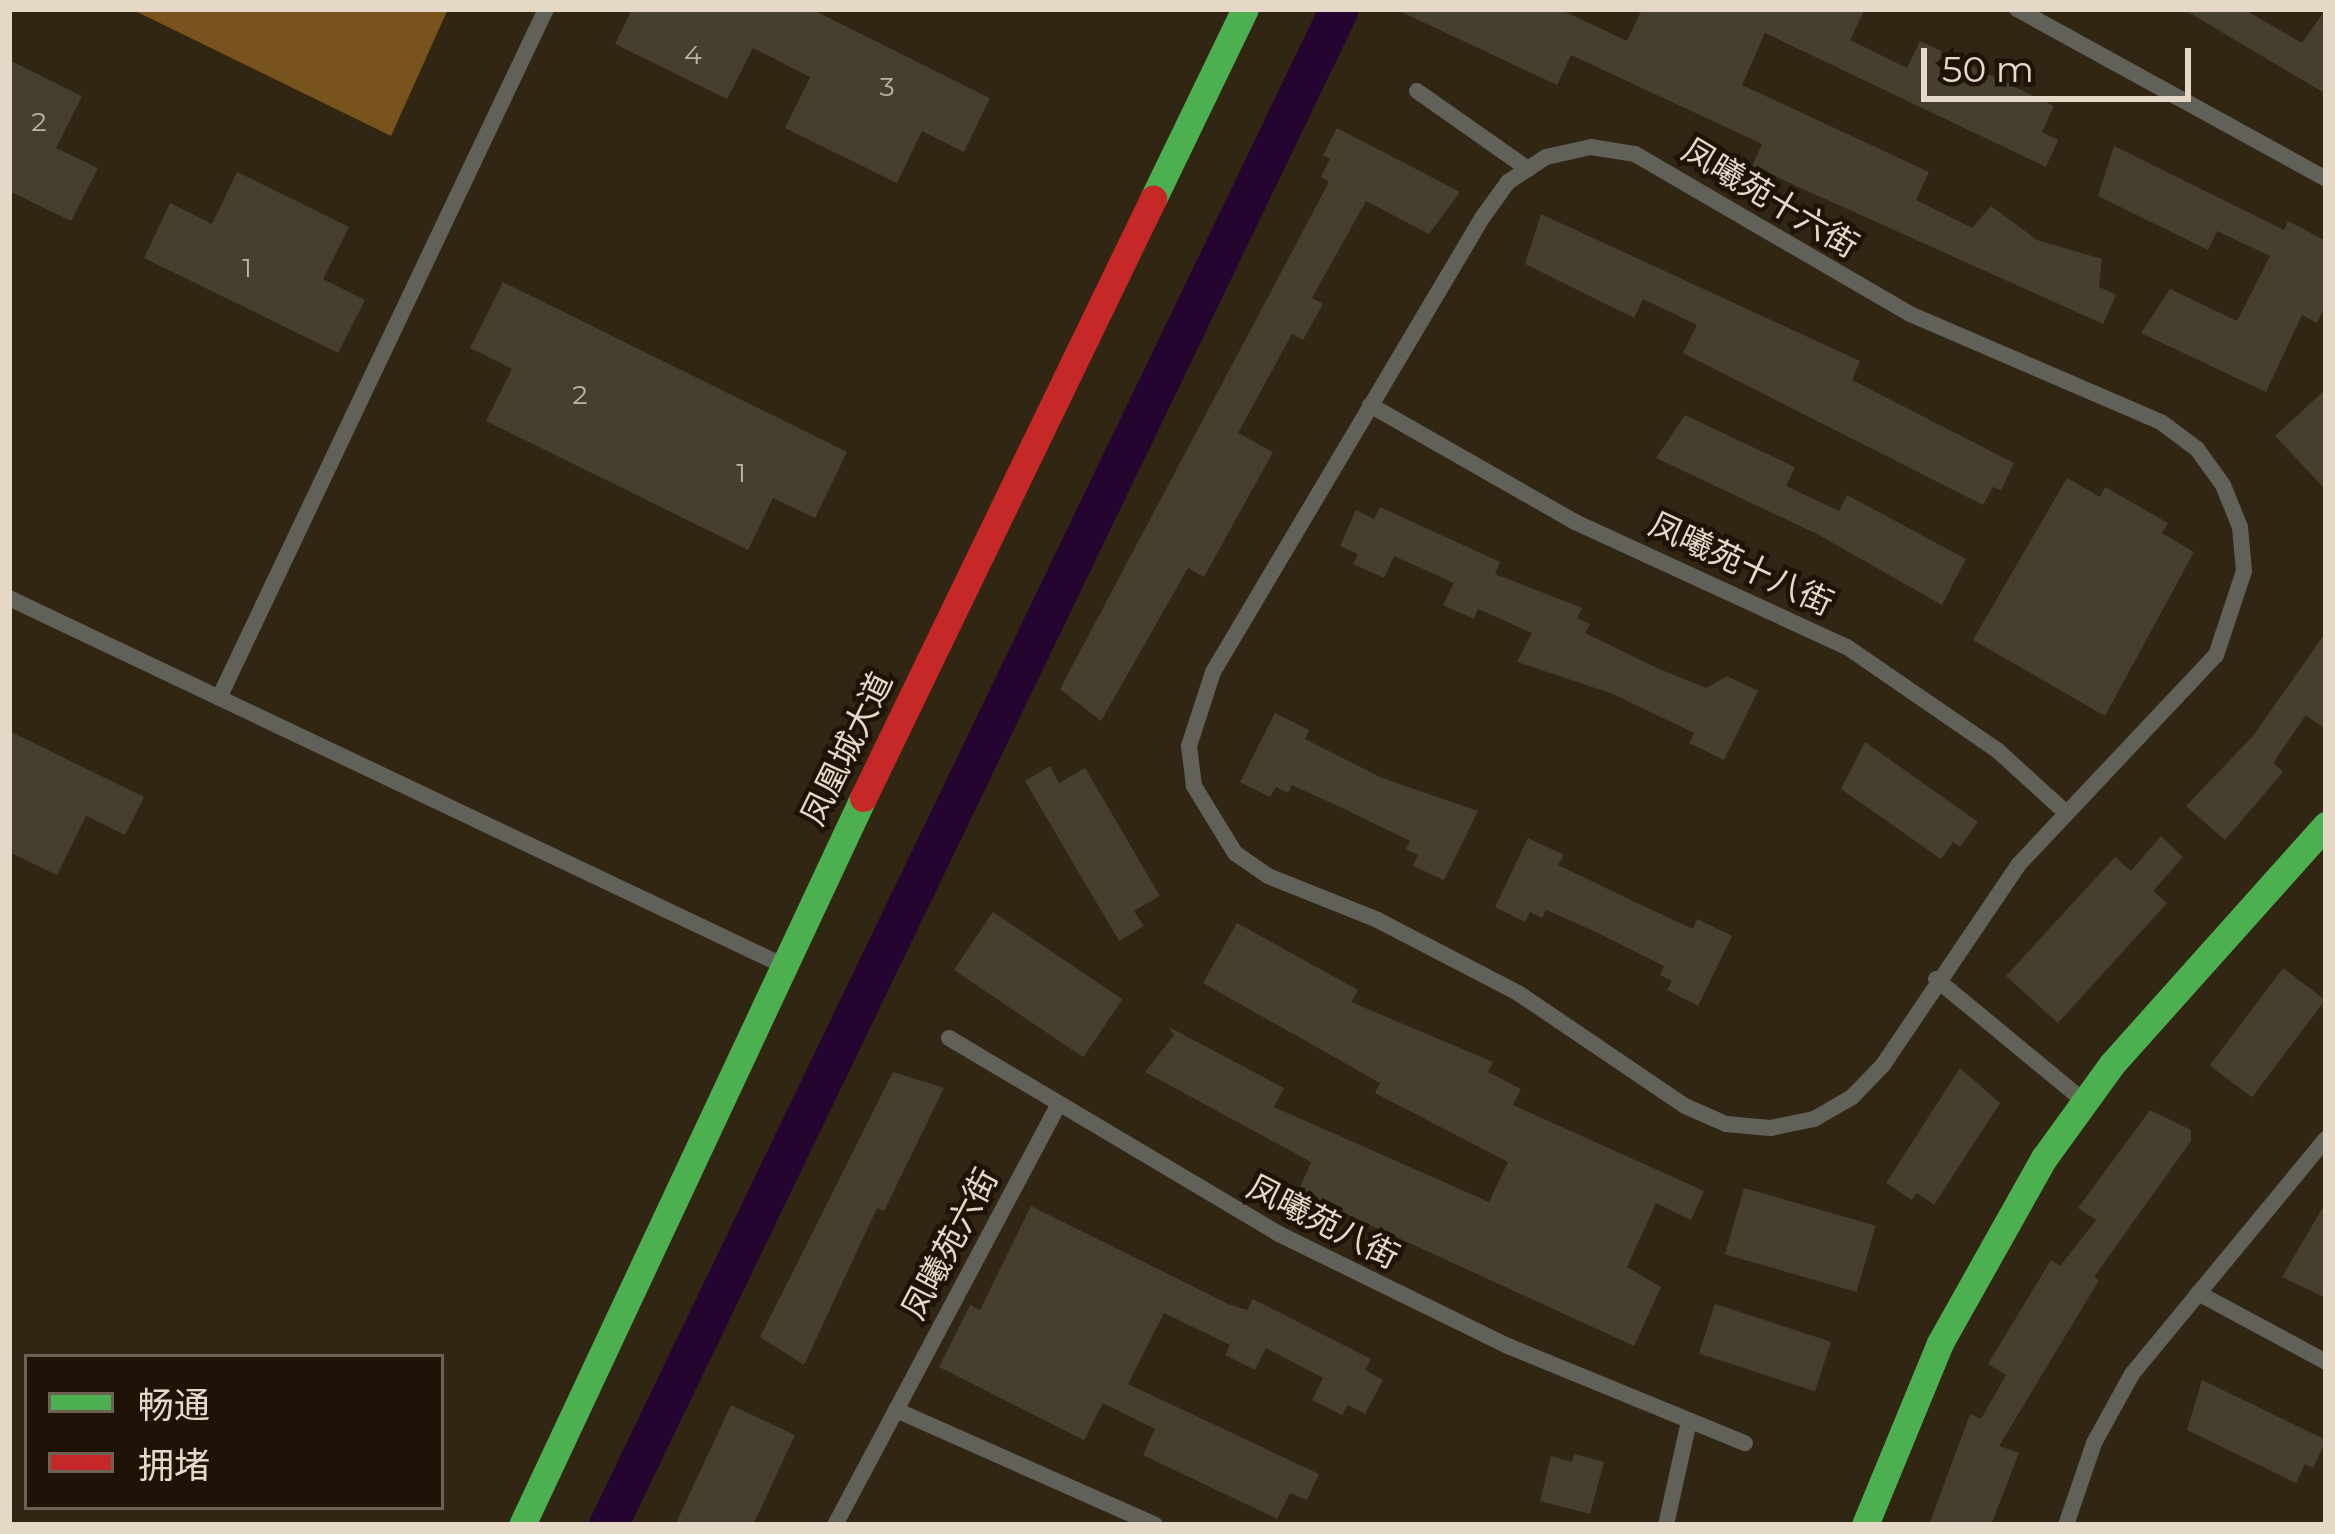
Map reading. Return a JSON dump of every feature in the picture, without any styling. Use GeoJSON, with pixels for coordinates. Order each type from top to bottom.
{"type":"FeatureCollection","features":[{"type":"Feature","properties":{"kind":"main road","name":"凤凰城大道"},"geometry":{"type":"LineString","coordinates":[[522,1525],[782,965],[1245,9]]}},
{"type":"Feature","properties":{"kind":"main road"},"geometry":{"type":"LineString","coordinates":[[1864,1525],[1940,1342],[2085,1101],[2326,825]]}},
{"type":"Feature","properties":{"kind":"lane"},"geometry":{"type":"LineString","coordinates":[[219,698],[546,9]]}},
{"type":"Feature","properties":{"kind":"lane"},"geometry":{"type":"LineString","coordinates":[[2017,9],[2326,179]]}},
{"type":"Feature","properties":{"kind":"lane"},"geometry":{"type":"LineString","coordinates":[[1418,91],[1528,169]]}},
{"type":"Feature","properties":{"kind":"lane","name":"凤曦苑十六街"},"geometry":{"type":"LineString","coordinates":[[1591,148],[1635,154],[1910,314],[2161,422],[2197,449],[2224,484],[2240,526],[2244,571],[2236,615],[2216,655],[2064,811],[1936,979],[1883,1065],[1852,1097],[1814,1119],[1770,1127],[1726,1124],[1684,1106],[1501,983],[1235,853],[1194,786],[1196,708],[1481,218],[1528,169],[1591,148]]}},
{"type":"Feature","properties":{"kind":"lane","name":"凤曦苑十八街"},"geometry":{"type":"LineString","coordinates":[[1370,405],[1575,521],[1847,647],[1960,722],[2064,811]]}},
{"type":"Feature","properties":{"kind":"lane"},"geometry":{"type":"LineString","coordinates":[[9,598],[782,965]]}},
{"type":"Feature","properties":{"kind":"lane"},"geometry":{"type":"LineString","coordinates":[[1936,979],[2085,1101]]}},
{"type":"Feature","properties":{"kind":"lane","name":"凤曦苑八街"},"geometry":{"type":"LineString","coordinates":[[949,1037],[1057,1107],[1393,1292],[1745,1442]]}},
{"type":"Feature","properties":{"kind":"lane","name":"凤曦苑六街"},"geometry":{"type":"LineString","coordinates":[[835,1525],[1057,1107]]}},
{"type":"Feature","properties":{"kind":"lane"},"geometry":{"type":"LineString","coordinates":[[2066,1525],[2094,1443],[2132,1374],[2326,1139]]}},
{"type":"Feature","properties":{"kind":"lane"},"geometry":{"type":"LineString","coordinates":[[2198,1293],[2326,1362]]}},
{"type":"Feature","properties":{"kind":"lane"},"geometry":{"type":"LineString","coordinates":[[896,1410],[1155,1525]]}},
{"type":"Feature","properties":{"kind":"lane"},"geometry":{"type":"LineString","coordinates":[[1666,1525],[1689,1421]]}},
{"type":"Feature","properties":{"kind":"shaded area"},"geometry":{"type":"Polygon","coordinates":[[[131,9],[448,9],[391,136],[131,9]]]}},
{"type":"Feature","properties":{"kind":"building"},"geometry":{"type":"Polygon","coordinates":[[[632,9],[811,9],[990,98],[964,152],[922,131],[897,183],[785,128],[810,77],[753,48],[727,99],[615,44],[632,9]]]}},
{"type":"Feature","properties":{"kind":"building"},"geometry":{"type":"Polygon","coordinates":[[[1395,9],[1559,9],[1627,41],[1642,9],[1865,9],[1850,40],[1907,68],[1920,41],[2054,106],[2042,132],[2058,140],[2046,167],[1765,33],[1742,85],[1929,172],[1916,200],[1972,228],[1991,206],[2037,240],[2102,259],[2099,287],[2116,295],[2103,324],[1752,166],[1762,144],[1571,55],[1557,85],[1395,9]]]}},
{"type":"Feature","properties":{"kind":"building"},"geometry":{"type":"Polygon","coordinates":[[[2183,9],[2243,9],[2302,43],[2326,9],[2326,94],[2183,9]]]}},
{"type":"Feature","properties":{"kind":"building"},"geometry":{"type":"Polygon","coordinates":[[[9,60],[82,96],[56,148],[98,168],[71,221],[9,191],[9,60]]]}},
{"type":"Feature","properties":{"kind":"building"},"geometry":{"type":"Polygon","coordinates":[[[1337,128],[1460,192],[1429,234],[1366,201],[1312,298],[1323,304],[1303,340],[1292,334],[1238,433],[1273,452],[1204,577],[1188,568],[1101,721],[1060,689],[1329,182],[1321,177],[1330,159],[1323,155],[1337,128]]]}},
{"type":"Feature","properties":{"kind":"building"},"geometry":{"type":"Polygon","coordinates":[[[2114,146],[2284,230],[2288,221],[2326,241],[2326,304],[2317,323],[2302,315],[2266,392],[2141,333],[2170,289],[2237,321],[2270,256],[2217,231],[2208,250],[2098,196],[2114,146]]]}},
{"type":"Feature","properties":{"kind":"building"},"geometry":{"type":"Polygon","coordinates":[[[237,172],[349,227],[323,279],[365,300],[338,353],[144,258],[170,203],[212,224],[237,172]]]}},
{"type":"Feature","properties":{"kind":"building"},"geometry":{"type":"Polygon","coordinates":[[[1541,214],[1860,361],[1852,380],[2014,463],[2001,490],[1993,487],[1983,505],[1683,353],[1697,325],[1643,299],[1634,318],[1525,264],[1541,214]]]}},
{"type":"Feature","properties":{"kind":"building"},"geometry":{"type":"Polygon","coordinates":[[[503,282],[847,452],[815,518],[773,498],[748,550],[486,421],[512,369],[470,348],[503,282]]]}},
{"type":"Feature","properties":{"kind":"building"},"geometry":{"type":"Polygon","coordinates":[[[2326,389],[2326,490],[2275,436],[2326,389]]]}},
{"type":"Feature","properties":{"kind":"building"},"geometry":{"type":"Polygon","coordinates":[[[1685,415],[1795,467],[1786,486],[1839,511],[1847,495],[1966,559],[1942,605],[1817,534],[1656,458],[1685,415]]]}},
{"type":"Feature","properties":{"kind":"building"},"geometry":{"type":"Polygon","coordinates":[[[2067,478],[2100,497],[2105,487],[2168,523],[2162,533],[2194,552],[2105,716],[1973,640],[2067,478]]]}},
{"type":"Feature","properties":{"kind":"building"},"geometry":{"type":"Polygon","coordinates":[[[1380,507],[1500,562],[1495,574],[1582,608],[1577,618],[1590,624],[1585,633],[1706,688],[1727,676],[1758,691],[1724,760],[1689,743],[1694,733],[1613,694],[1517,662],[1532,633],[1478,609],[1474,619],[1443,605],[1454,583],[1394,556],[1384,578],[1353,564],[1358,554],[1340,546],[1356,510],[1374,519],[1380,507]]]}},
{"type":"Feature","properties":{"kind":"building"},"geometry":{"type":"Polygon","coordinates":[[[2326,632],[2326,730],[2306,715],[2273,763],[2283,772],[2225,840],[2186,806],[2253,736],[2326,632]]]}},
{"type":"Feature","properties":{"kind":"building"},"geometry":{"type":"Polygon","coordinates":[[[1275,713],[1309,730],[1305,739],[1382,778],[1478,811],[1444,880],[1413,866],[1418,855],[1406,849],[1410,841],[1340,807],[1292,785],[1288,793],[1276,787],[1270,797],[1240,782],[1275,713]]]}},
{"type":"Feature","properties":{"kind":"building"},"geometry":{"type":"Polygon","coordinates":[[[9,731],[144,797],[125,835],[86,816],[57,875],[9,852],[9,731]]]}},
{"type":"Feature","properties":{"kind":"building"},"geometry":{"type":"Polygon","coordinates":[[[1865,742],[1978,822],[1960,847],[1953,842],[1941,859],[1841,789],[1865,742]]]}},
{"type":"Feature","properties":{"kind":"building"},"geometry":{"type":"Polygon","coordinates":[[[1050,766],[1059,783],[1085,768],[1160,896],[1134,911],[1144,926],[1119,941],[1025,781],[1050,766]]]}},
{"type":"Feature","properties":{"kind":"building"},"geometry":{"type":"Polygon","coordinates":[[[2161,836],[2183,857],[2153,891],[2167,903],[2058,1023],[2006,976],[2115,857],[2131,871],[2161,836]]]}},
{"type":"Feature","properties":{"kind":"building"},"geometry":{"type":"Polygon","coordinates":[[[1528,838],[1564,855],[1558,865],[1637,903],[1693,929],[1697,919],[1732,936],[1698,1006],[1667,990],[1672,981],[1660,975],[1664,966],[1594,931],[1546,910],[1542,918],[1530,912],[1525,922],[1495,907],[1528,838]]]}},
{"type":"Feature","properties":{"kind":"building"},"geometry":{"type":"Polygon","coordinates":[[[993,912],[1122,999],[1083,1057],[954,970],[993,912]]]}},
{"type":"Feature","properties":{"kind":"building"},"geometry":{"type":"Polygon","coordinates":[[[1237,923],[1358,990],[1351,1002],[1493,1062],[1488,1072],[1521,1089],[1513,1105],[1704,1191],[1691,1220],[1656,1203],[1627,1267],[1661,1287],[1634,1346],[1298,1192],[1311,1162],[1145,1072],[1174,1035],[1169,1027],[1284,1088],[1274,1107],[1489,1202],[1508,1162],[1375,1093],[1380,1083],[1203,983],[1237,923]]]}},
{"type":"Feature","properties":{"kind":"building"},"geometry":{"type":"Polygon","coordinates":[[[2283,968],[2325,1000],[2252,1097],[2210,1065],[2283,968]]]}},
{"type":"Feature","properties":{"kind":"building"},"geometry":{"type":"Polygon","coordinates":[[[1960,1068],[2000,1103],[1934,1205],[1917,1193],[1912,1200],[1886,1183],[1960,1068]]]}},
{"type":"Feature","properties":{"kind":"building"},"geometry":{"type":"Polygon","coordinates":[[[893,1072],[944,1088],[884,1211],[877,1208],[804,1365],[760,1337],[893,1072]]]}},
{"type":"Feature","properties":{"kind":"building"},"geometry":{"type":"Polygon","coordinates":[[[2150,1110],[2191,1130],[2191,1141],[2094,1277],[2099,1280],[1999,1446],[2019,1453],[1991,1525],[1929,1525],[1970,1414],[1981,1419],[2006,1375],[1988,1364],[2051,1260],[2060,1266],[2096,1220],[2078,1208],[2150,1110]]]}},
{"type":"Feature","properties":{"kind":"building"},"geometry":{"type":"Polygon","coordinates":[[[1744,1188],[1876,1226],[1857,1292],[1725,1254],[1744,1188]]]}},
{"type":"Feature","properties":{"kind":"building"},"geometry":{"type":"Polygon","coordinates":[[[2326,1202],[2326,1298],[2282,1277],[2326,1202]]]}},
{"type":"Feature","properties":{"kind":"building"},"geometry":{"type":"Polygon","coordinates":[[[1031,1206],[1228,1304],[1247,1310],[1253,1299],[1371,1359],[1365,1370],[1383,1380],[1365,1414],[1348,1405],[1342,1415],[1312,1400],[1323,1378],[1266,1348],[1255,1370],[1225,1355],[1230,1345],[1164,1313],[1128,1384],[1319,1474],[1307,1500],[1290,1493],[1277,1519],[1143,1455],[1155,1429],[1103,1403],[1084,1440],[939,1367],[970,1305],[980,1310],[1031,1206]]]}},
{"type":"Feature","properties":{"kind":"building"},"geometry":{"type":"Polygon","coordinates":[[[1715,1304],[1831,1342],[1815,1391],[1699,1353],[1715,1304]]]}},
{"type":"Feature","properties":{"kind":"building"},"geometry":{"type":"Polygon","coordinates":[[[2202,1380],[2326,1440],[2313,1468],[2305,1464],[2296,1483],[2187,1430],[2202,1380]]]}},
{"type":"Feature","properties":{"kind":"building"},"geometry":{"type":"Polygon","coordinates":[[[731,1405],[795,1435],[753,1525],[675,1525],[731,1405]]]}},
{"type":"Feature","properties":{"kind":"building"},"geometry":{"type":"Polygon","coordinates":[[[1574,1454],[1604,1462],[1590,1514],[1540,1501],[1551,1456],[1572,1462],[1574,1454]]]}},
{"type":"Feature","properties":{"kind":"waterway"},"geometry":{"type":"LineString","coordinates":[[608,1525],[1339,9]]}},
{"type":"Feature","properties":{"kind":"traffic: fast"},"geometry":{"type":"LineString","coordinates":[[1153,199],[1245,9]]}},
{"type":"Feature","properties":{"kind":"traffic: fast"},"geometry":{"type":"LineString","coordinates":[[522,1525],[863,798]]}},
{"type":"Feature","properties":{"kind":"traffic: fast"},"geometry":{"type":"LineString","coordinates":[[1865,1525],[1940,1343],[2044,1158],[2112,1064],[2326,825]]}},
{"type":"Feature","properties":{"kind":"traffic: jam"},"geometry":{"type":"LineString","coordinates":[[863,798],[1153,199]]}}]}
